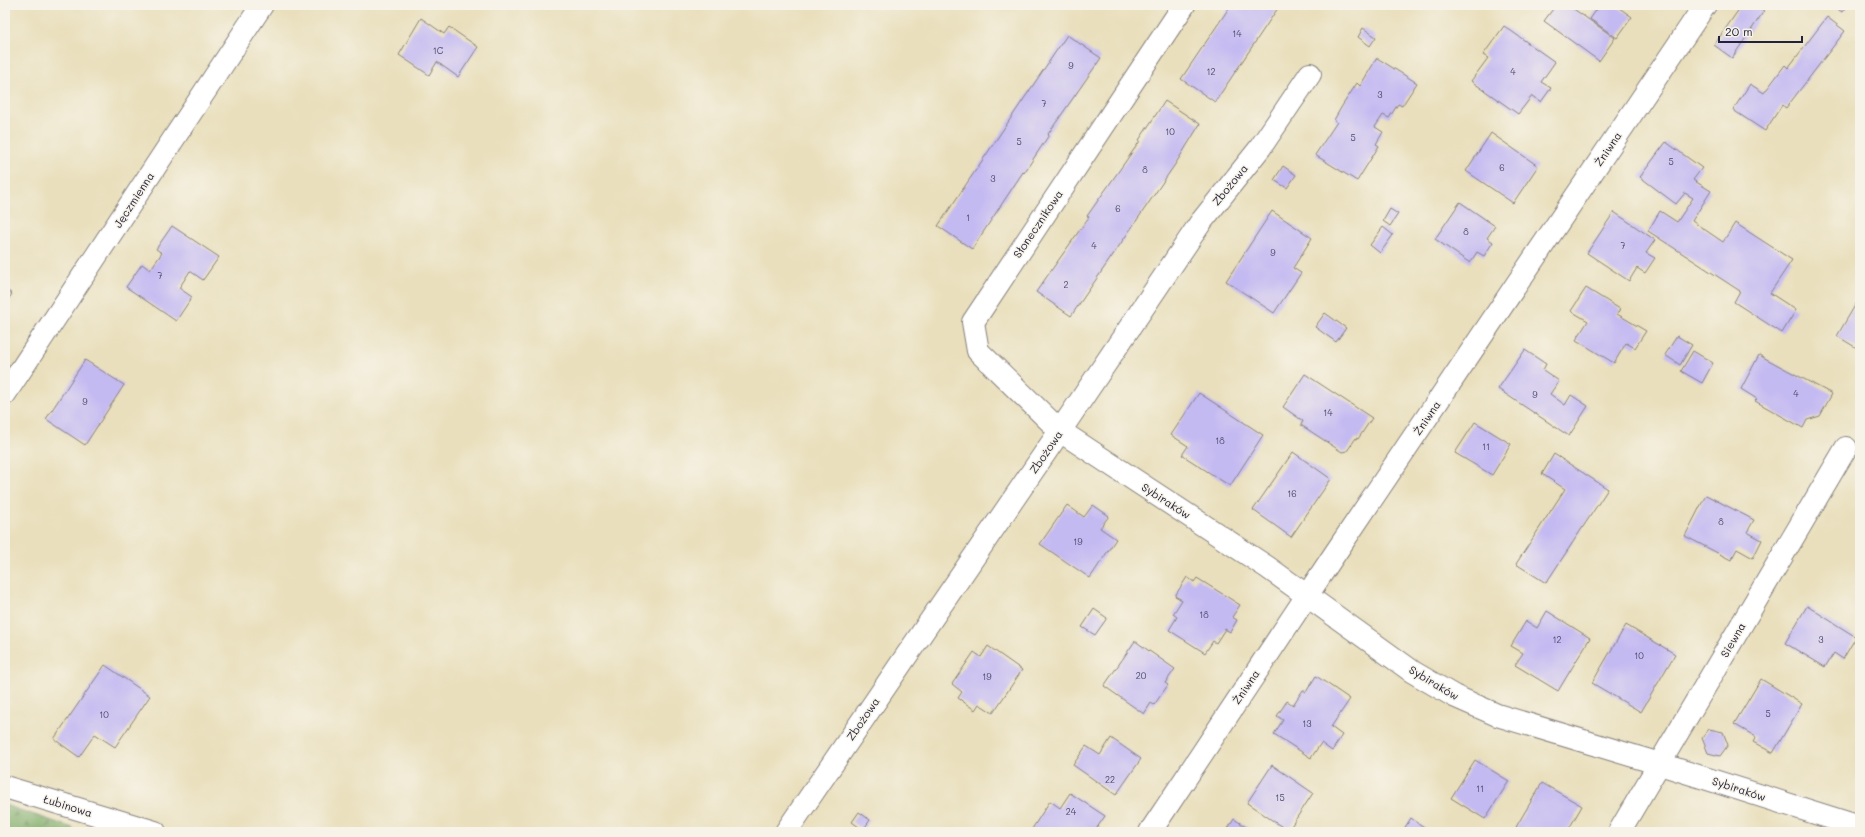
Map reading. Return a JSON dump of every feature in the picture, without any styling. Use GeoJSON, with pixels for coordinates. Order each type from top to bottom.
{"type":"FeatureCollection","features":[{"type":"Feature","properties":{"kind":"street","name":"Jęczmienna"},"geometry":{"type":"LineString","coordinates":[[5,394],[262,5]]}},
{"type":"Feature","properties":{"kind":"street","name":"Słonecznikowa"},"geometry":{"type":"LineString","coordinates":[[1060,431],[978,351],[973,322],[1184,5]]}},
{"type":"Feature","properties":{"kind":"street","name":"Żniwna"},"geometry":{"type":"LineString","coordinates":[[1150,832],[1705,5]]}},
{"type":"Feature","properties":{"kind":"street","name":"Zbożowa"},"geometry":{"type":"LineString","coordinates":[[786,832],[1201,222],[1260,148],[1310,74]]}},
{"type":"Feature","properties":{"kind":"street","name":"Sybiraków"},"geometry":{"type":"LineString","coordinates":[[1060,431],[1307,596],[1413,672],[1454,696],[1497,716],[1660,764],[1860,828]]}},
{"type":"Feature","properties":{"kind":"street","name":"Siewna"},"geometry":{"type":"LineString","coordinates":[[1619,832],[1846,448]]}},
{"type":"Feature","properties":{"kind":"street","name":"Łubinowa"},"geometry":{"type":"LineString","coordinates":[[5,787],[155,832]]}},
{"type":"Feature","properties":{"kind":"green space"},"geometry":{"type":"Polygon","coordinates":[[[5,805],[73,828],[77,832],[5,832],[5,805]]]}},
{"type":"Feature","properties":{"kind":"building"},"geometry":{"type":"Polygon","coordinates":[[[1231,5],[1280,5],[1215,102],[1181,79],[1231,5]]]}},
{"type":"Feature","properties":{"kind":"building"},"geometry":{"type":"Polygon","coordinates":[[[1556,5],[1568,5],[1615,38],[1599,61],[1544,21],[1556,5]]]}},
{"type":"Feature","properties":{"kind":"building"},"geometry":{"type":"Polygon","coordinates":[[[1600,5],[1615,5],[1632,17],[1617,38],[1590,19],[1600,5]]]}},
{"type":"Feature","properties":{"kind":"building"},"geometry":{"type":"Polygon","coordinates":[[[1742,5],[1755,5],[1764,11],[1732,58],[1714,45],[1742,5]]]}},
{"type":"Feature","properties":{"kind":"building"},"geometry":{"type":"Polygon","coordinates":[[[1832,5],[1847,5],[1842,12],[1832,5]]]}},
{"type":"Feature","properties":{"kind":"building"},"geometry":{"type":"Polygon","coordinates":[[[1827,17],[1845,31],[1786,108],[1782,105],[1765,131],[1733,110],[1750,84],[1764,93],[1785,65],[1788,68],[1827,17]]]}},
{"type":"Feature","properties":{"kind":"building"},"geometry":{"type":"Polygon","coordinates":[[[421,18],[444,34],[449,27],[478,47],[458,77],[437,62],[429,75],[399,55],[421,18]]]}},
{"type":"Feature","properties":{"kind":"building"},"geometry":{"type":"Polygon","coordinates":[[[1504,26],[1555,62],[1541,82],[1551,88],[1541,102],[1532,96],[1518,114],[1471,81],[1488,58],[1483,55],[1504,26]]]}},
{"type":"Feature","properties":{"kind":"building"},"geometry":{"type":"Polygon","coordinates":[[[1363,28],[1376,37],[1370,46],[1358,37],[1363,28]]]}},
{"type":"Feature","properties":{"kind":"building"},"geometry":{"type":"Polygon","coordinates":[[[1067,35],[1101,58],[1048,134],[1049,135],[1024,173],[1023,172],[972,249],[938,226],[1067,35]]]}},
{"type":"Feature","properties":{"kind":"building"},"geometry":{"type":"Polygon","coordinates":[[[1377,58],[1417,83],[1402,106],[1398,104],[1389,118],[1383,115],[1375,127],[1383,132],[1376,144],[1379,146],[1357,181],[1315,155],[1337,122],[1334,120],[1342,106],[1357,83],[1360,86],[1377,58]]]}},
{"type":"Feature","properties":{"kind":"building"},"geometry":{"type":"Polygon","coordinates":[[[1165,101],[1200,124],[1176,163],[1071,316],[1036,292],[1089,217],[1087,216],[1140,141],[1139,140],[1165,101]]]}},
{"type":"Feature","properties":{"kind":"building"},"geometry":{"type":"Polygon","coordinates":[[[1491,133],[1538,166],[1513,203],[1466,171],[1491,133]]]}},
{"type":"Feature","properties":{"kind":"building"},"geometry":{"type":"Polygon","coordinates":[[[1666,142],[1702,168],[1693,180],[1711,191],[1692,221],[1723,242],[1735,223],[1792,260],[1770,293],[1796,310],[1782,333],[1734,302],[1740,291],[1648,231],[1660,211],[1677,222],[1693,198],[1685,193],[1676,204],[1640,177],[1666,142]]]}},
{"type":"Feature","properties":{"kind":"building"},"geometry":{"type":"Polygon","coordinates":[[[1283,166],[1296,175],[1287,188],[1274,180],[1283,166]]]}},
{"type":"Feature","properties":{"kind":"building"},"geometry":{"type":"Polygon","coordinates":[[[1460,202],[1495,226],[1487,238],[1493,242],[1484,256],[1477,252],[1470,263],[1435,239],[1460,202]]]}},
{"type":"Feature","properties":{"kind":"building"},"geometry":{"type":"Polygon","coordinates":[[[1390,209],[1398,214],[1390,226],[1383,221],[1390,209]]]}},
{"type":"Feature","properties":{"kind":"building"},"geometry":{"type":"Polygon","coordinates":[[[1272,211],[1312,238],[1293,268],[1301,273],[1274,313],[1226,281],[1272,211]]]}},
{"type":"Feature","properties":{"kind":"building"},"geometry":{"type":"Polygon","coordinates":[[[1614,212],[1655,240],[1646,253],[1655,258],[1645,273],[1637,268],[1629,281],[1587,253],[1614,212]]]}},
{"type":"Feature","properties":{"kind":"building"},"geometry":{"type":"Polygon","coordinates":[[[172,226],[219,257],[203,280],[190,271],[179,288],[192,297],[176,321],[126,287],[142,264],[150,270],[162,253],[156,249],[172,226]]]}},
{"type":"Feature","properties":{"kind":"building"},"geometry":{"type":"Polygon","coordinates":[[[1383,227],[1393,235],[1380,253],[1370,245],[1383,227]]]}},
{"type":"Feature","properties":{"kind":"building"},"geometry":{"type":"Polygon","coordinates":[[[1586,288],[1620,309],[1617,314],[1646,331],[1635,348],[1626,343],[1614,363],[1576,340],[1588,321],[1571,311],[1586,288]]]}},
{"type":"Feature","properties":{"kind":"building"},"geometry":{"type":"Polygon","coordinates":[[[5,289],[12,294],[5,304],[5,289]]]}},
{"type":"Feature","properties":{"kind":"building"},"geometry":{"type":"Polygon","coordinates":[[[1860,297],[1860,350],[1837,336],[1860,297]]]}},
{"type":"Feature","properties":{"kind":"building"},"geometry":{"type":"Polygon","coordinates":[[[1325,313],[1346,328],[1336,342],[1315,327],[1325,313]]]}},
{"type":"Feature","properties":{"kind":"building"},"geometry":{"type":"Polygon","coordinates":[[[1677,336],[1692,345],[1680,365],[1665,355],[1677,336]]]}},
{"type":"Feature","properties":{"kind":"building"},"geometry":{"type":"Polygon","coordinates":[[[1525,350],[1546,364],[1543,370],[1559,381],[1550,394],[1565,405],[1571,395],[1588,406],[1569,436],[1498,389],[1525,350]]]}},
{"type":"Feature","properties":{"kind":"building"},"geometry":{"type":"Polygon","coordinates":[[[1693,351],[1713,363],[1702,383],[1681,371],[1693,351]]]}},
{"type":"Feature","properties":{"kind":"building"},"geometry":{"type":"Polygon","coordinates":[[[1759,355],[1832,394],[1820,416],[1807,420],[1803,428],[1755,401],[1757,399],[1741,389],[1759,355]]]}},
{"type":"Feature","properties":{"kind":"building"},"geometry":{"type":"Polygon","coordinates":[[[85,360],[124,385],[85,445],[46,419],[85,360]]]}},
{"type":"Feature","properties":{"kind":"building"},"geometry":{"type":"Polygon","coordinates":[[[1305,374],[1372,418],[1358,439],[1356,438],[1347,451],[1342,452],[1301,425],[1303,421],[1283,407],[1305,374]]]}},
{"type":"Feature","properties":{"kind":"building"},"geometry":{"type":"Polygon","coordinates":[[[1199,393],[1263,435],[1230,486],[1182,455],[1188,446],[1171,435],[1199,393]]]}},
{"type":"Feature","properties":{"kind":"building"},"geometry":{"type":"Polygon","coordinates":[[[1475,422],[1511,444],[1492,475],[1455,453],[1475,422]]]}},
{"type":"Feature","properties":{"kind":"building"},"geometry":{"type":"Polygon","coordinates":[[[1293,452],[1331,479],[1291,537],[1253,510],[1293,452]]]}},
{"type":"Feature","properties":{"kind":"building"},"geometry":{"type":"Polygon","coordinates":[[[1554,454],[1608,489],[1546,583],[1516,564],[1565,489],[1542,474],[1554,454]]]}},
{"type":"Feature","properties":{"kind":"building"},"geometry":{"type":"Polygon","coordinates":[[[1706,495],[1754,520],[1747,532],[1762,540],[1753,558],[1737,549],[1731,560],[1685,536],[1706,495]]]}},
{"type":"Feature","properties":{"kind":"building"},"geometry":{"type":"Polygon","coordinates":[[[1067,505],[1084,517],[1093,505],[1109,516],[1100,528],[1116,539],[1090,578],[1040,544],[1067,505]]]}},
{"type":"Feature","properties":{"kind":"building"},"geometry":{"type":"Polygon","coordinates":[[[1187,577],[1194,582],[1197,578],[1240,605],[1232,617],[1237,620],[1230,632],[1225,629],[1216,643],[1213,641],[1205,653],[1169,630],[1177,617],[1173,614],[1182,600],[1175,596],[1187,577]]]}},
{"type":"Feature","properties":{"kind":"building"},"geometry":{"type":"Polygon","coordinates":[[[1807,606],[1856,637],[1843,659],[1834,653],[1825,667],[1785,643],[1807,606]]]}},
{"type":"Feature","properties":{"kind":"building"},"geometry":{"type":"Polygon","coordinates":[[[1094,609],[1107,618],[1095,635],[1082,627],[1094,609]]]}},
{"type":"Feature","properties":{"kind":"building"},"geometry":{"type":"Polygon","coordinates":[[[1547,611],[1590,638],[1558,691],[1515,665],[1523,653],[1511,646],[1526,621],[1537,628],[1547,611]]]}},
{"type":"Feature","properties":{"kind":"building"},"geometry":{"type":"Polygon","coordinates":[[[1626,625],[1675,654],[1641,712],[1592,683],[1626,625]]]}},
{"type":"Feature","properties":{"kind":"building"},"geometry":{"type":"Polygon","coordinates":[[[1135,641],[1175,669],[1165,683],[1168,685],[1154,705],[1151,703],[1144,714],[1104,686],[1135,641]]]}},
{"type":"Feature","properties":{"kind":"building"},"geometry":{"type":"Polygon","coordinates":[[[988,646],[1022,670],[993,713],[979,704],[975,710],[958,698],[962,692],[952,684],[974,652],[981,657],[988,646]]]}},
{"type":"Feature","properties":{"kind":"building"},"geometry":{"type":"Polygon","coordinates":[[[105,665],[150,696],[115,747],[95,734],[79,757],[54,739],[105,665]]]}},
{"type":"Feature","properties":{"kind":"building"},"geometry":{"type":"Polygon","coordinates":[[[1316,676],[1350,699],[1331,727],[1342,735],[1332,751],[1321,743],[1311,758],[1274,734],[1283,720],[1277,716],[1287,701],[1293,705],[1303,690],[1306,692],[1316,676]]]}},
{"type":"Feature","properties":{"kind":"building"},"geometry":{"type":"Polygon","coordinates":[[[1761,679],[1802,704],[1773,753],[1753,742],[1756,737],[1734,724],[1761,679]]]}},
{"type":"Feature","properties":{"kind":"building"},"geometry":{"type":"Polygon","coordinates":[[[1709,729],[1723,732],[1728,745],[1720,756],[1708,753],[1702,738],[1709,729]]]}},
{"type":"Feature","properties":{"kind":"building"},"geometry":{"type":"Polygon","coordinates":[[[1111,738],[1141,759],[1116,795],[1073,765],[1086,746],[1100,755],[1111,738]]]}},
{"type":"Feature","properties":{"kind":"building"},"geometry":{"type":"Polygon","coordinates":[[[1475,760],[1509,781],[1485,819],[1451,798],[1475,760]]]}},
{"type":"Feature","properties":{"kind":"building"},"geometry":{"type":"Polygon","coordinates":[[[1272,765],[1313,793],[1288,831],[1247,803],[1272,765]]]}},
{"type":"Feature","properties":{"kind":"building"},"geometry":{"type":"Polygon","coordinates":[[[1542,783],[1582,806],[1567,832],[1524,832],[1516,827],[1542,783]]]}},
{"type":"Feature","properties":{"kind":"building"},"geometry":{"type":"Polygon","coordinates":[[[1070,793],[1105,816],[1094,832],[1030,832],[1050,801],[1060,808],[1070,793]]]}},
{"type":"Feature","properties":{"kind":"building"},"geometry":{"type":"Polygon","coordinates":[[[859,812],[870,820],[863,830],[852,822],[859,812]]]}},
{"type":"Feature","properties":{"kind":"building"},"geometry":{"type":"Polygon","coordinates":[[[1411,818],[1431,832],[1408,832],[1404,829],[1411,818]]]}},
{"type":"Feature","properties":{"kind":"building"},"geometry":{"type":"Polygon","coordinates":[[[1234,819],[1254,832],[1226,832],[1234,819]]]}}]}
